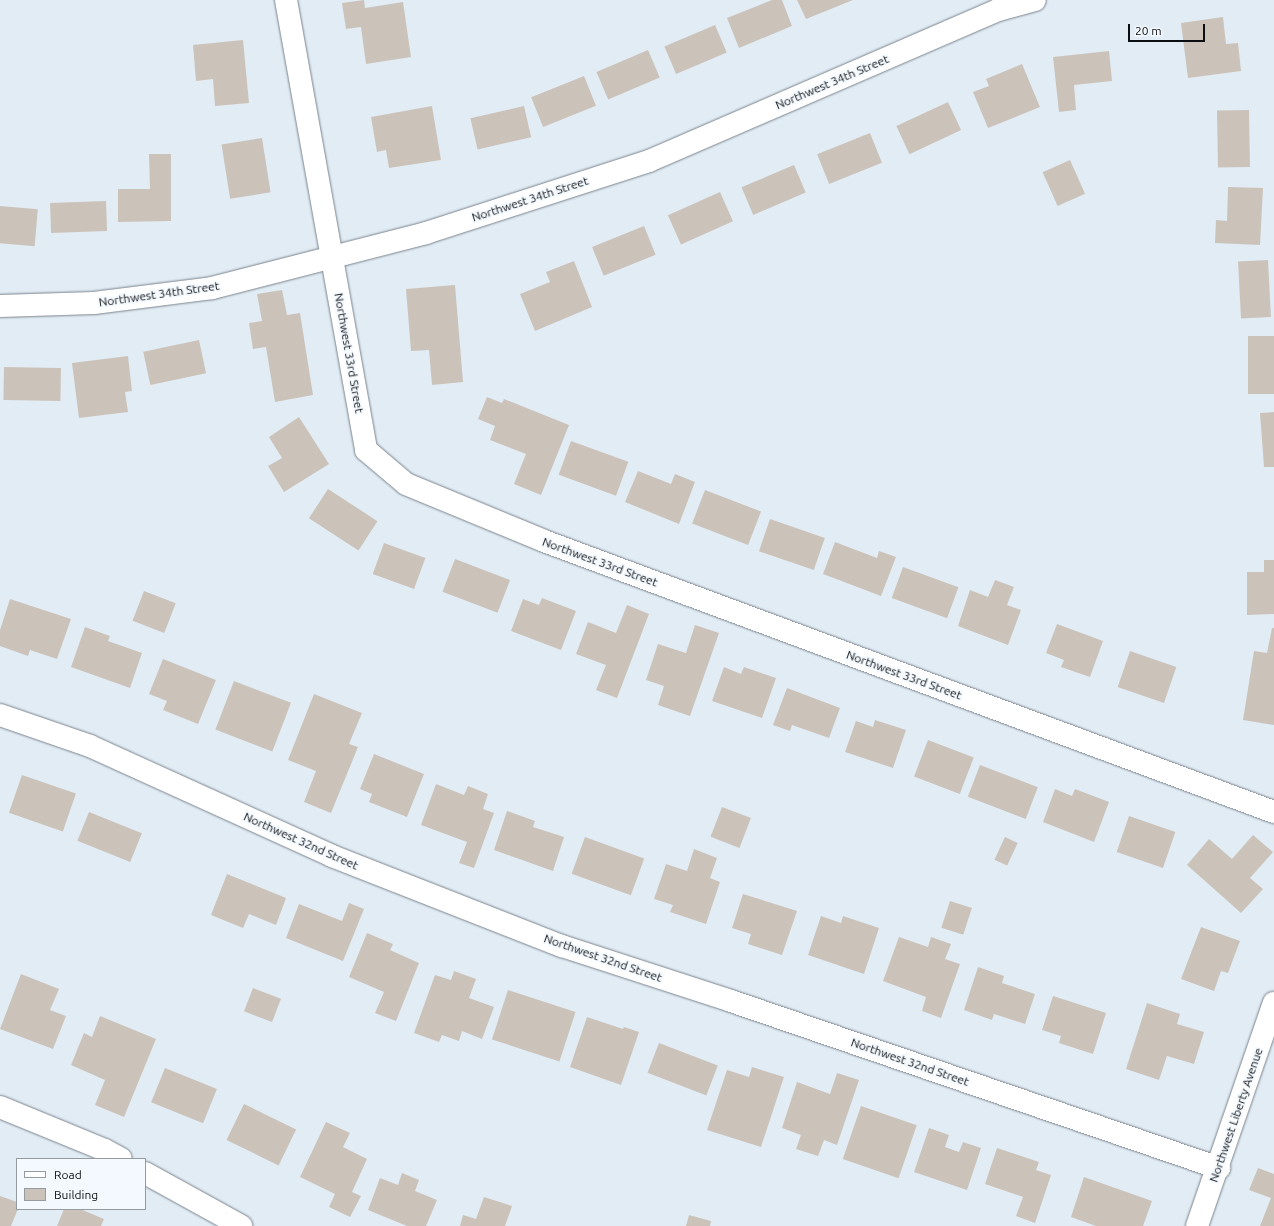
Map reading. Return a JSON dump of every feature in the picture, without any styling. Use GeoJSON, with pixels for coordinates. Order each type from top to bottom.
{"type":"FeatureCollection","features":[{"type":"Feature","properties":{"kind":"street","name":"Northwest 33rd Street"},"geometry":{"type":"LineString","coordinates":[[286,0],[366,450],[406,484],[544,542],[1274,812]]}},
{"type":"Feature","properties":{"kind":"street","name":"Northwest 34th Street"},"geometry":{"type":"LineString","coordinates":[[0,306],[94,303],[212,288],[426,233],[649,161],[998,10],[1035,0]]}},
{"type":"Feature","properties":{"kind":"street","name":"Northwest 32nd Street"},"geometry":{"type":"LineString","coordinates":[[0,715],[90,746],[332,856],[562,946],[731,1001],[1219,1168]]}},
{"type":"Feature","properties":{"kind":"street","name":"Northwest Liberty Avenue"},"geometry":{"type":"LineString","coordinates":[[1197,1226],[1219,1168],[1274,1004]]}},
{"type":"Feature","properties":{"kind":"street"},"geometry":{"type":"LineString","coordinates":[[0,1107],[105,1150],[119,1158]]}},
{"type":"Feature","properties":{"kind":"street"},"geometry":{"type":"LineString","coordinates":[[146,1174],[241,1226]]}},
{"type":"Feature","properties":{"kind":"building"},"geometry":{"type":"Polygon","coordinates":[[[364,0],[365,8],[403,2],[411,57],[366,64],[361,27],[346,29],[342,3],[364,0]]]}},
{"type":"Feature","properties":{"kind":"building"},"geometry":{"type":"Polygon","coordinates":[[[772,0],[782,0],[792,26],[739,48],[727,18],[772,0]]]}},
{"type":"Feature","properties":{"kind":"building"},"geometry":{"type":"Polygon","coordinates":[[[797,0],[853,0],[806,19],[797,0]]]}},
{"type":"Feature","properties":{"kind":"building"},"geometry":{"type":"Polygon","coordinates":[[[1223,17],[1226,44],[1238,43],[1241,71],[1188,78],[1181,23],[1223,17]]]}},
{"type":"Feature","properties":{"kind":"building"},"geometry":{"type":"Polygon","coordinates":[[[715,25],[727,53],[676,74],[664,46],[715,25]]]}},
{"type":"Feature","properties":{"kind":"building"},"geometry":{"type":"Polygon","coordinates":[[[243,40],[249,103],[215,106],[213,79],[196,81],[193,45],[243,40]]]}},
{"type":"Feature","properties":{"kind":"building"},"geometry":{"type":"Polygon","coordinates":[[[648,50],[660,78],[608,99],[596,72],[648,50]]]}},
{"type":"Feature","properties":{"kind":"building"},"geometry":{"type":"Polygon","coordinates":[[[1109,51],[1112,81],[1074,85],[1076,110],[1059,112],[1053,57],[1109,51]]]}},
{"type":"Feature","properties":{"kind":"building"},"geometry":{"type":"Polygon","coordinates":[[[1022,64],[1040,107],[988,128],[973,92],[989,86],[986,79],[1022,64]]]}},
{"type":"Feature","properties":{"kind":"building"},"geometry":{"type":"Polygon","coordinates":[[[584,76],[596,106],[543,127],[531,97],[584,76]]]}},
{"type":"Feature","properties":{"kind":"building"},"geometry":{"type":"Polygon","coordinates":[[[948,102],[961,130],[909,154],[896,126],[948,102]]]}},
{"type":"Feature","properties":{"kind":"building"},"geometry":{"type":"Polygon","coordinates":[[[432,106],[441,160],[389,168],[386,150],[377,152],[371,117],[432,106]]]}},
{"type":"Feature","properties":{"kind":"building"},"geometry":{"type":"Polygon","coordinates":[[[524,106],[531,137],[478,150],[470,118],[524,106]]]}},
{"type":"Feature","properties":{"kind":"building"},"geometry":{"type":"Polygon","coordinates":[[[1249,110],[1250,167],[1218,168],[1217,111],[1249,110]]]}},
{"type":"Feature","properties":{"kind":"building"},"geometry":{"type":"Polygon","coordinates":[[[870,133],[882,163],[829,184],[817,154],[870,133]]]}},
{"type":"Feature","properties":{"kind":"building"},"geometry":{"type":"Polygon","coordinates":[[[262,138],[271,192],[230,199],[222,144],[262,138]]]}},
{"type":"Feature","properties":{"kind":"building"},"geometry":{"type":"Polygon","coordinates":[[[149,154],[171,154],[171,221],[118,222],[118,189],[150,189],[149,154]]]}},
{"type":"Feature","properties":{"kind":"building"},"geometry":{"type":"Polygon","coordinates":[[[1070,160],[1085,194],[1058,206],[1043,172],[1070,160]]]}},
{"type":"Feature","properties":{"kind":"building"},"geometry":{"type":"Polygon","coordinates":[[[794,165],[806,193],[753,215],[742,187],[794,165]]]}},
{"type":"Feature","properties":{"kind":"building"},"geometry":{"type":"Polygon","coordinates":[[[1228,187],[1263,188],[1260,245],[1215,243],[1216,220],[1227,221],[1228,187]]]}},
{"type":"Feature","properties":{"kind":"building"},"geometry":{"type":"Polygon","coordinates":[[[720,192],[733,221],[681,244],[668,215],[720,192]]]}},
{"type":"Feature","properties":{"kind":"building"},"geometry":{"type":"Polygon","coordinates":[[[106,201],[107,231],[51,233],[50,203],[106,201]]]}},
{"type":"Feature","properties":{"kind":"building"},"geometry":{"type":"Polygon","coordinates":[[[0,206],[38,209],[35,246],[0,243],[0,206]]]}},
{"type":"Feature","properties":{"kind":"building"},"geometry":{"type":"Polygon","coordinates":[[[644,226],[656,255],[604,276],[592,247],[644,226]]]}},
{"type":"Feature","properties":{"kind":"building"},"geometry":{"type":"Polygon","coordinates":[[[1268,260],[1271,317],[1241,318],[1238,262],[1268,260]]]}},
{"type":"Feature","properties":{"kind":"building"},"geometry":{"type":"Polygon","coordinates":[[[574,261],[592,307],[535,331],[520,294],[550,282],[546,272],[574,261]]]}},
{"type":"Feature","properties":{"kind":"building"},"geometry":{"type":"Polygon","coordinates":[[[455,285],[463,382],[432,385],[429,350],[411,351],[406,289],[455,285]]]}},
{"type":"Feature","properties":{"kind":"building"},"geometry":{"type":"Polygon","coordinates":[[[282,290],[287,315],[300,313],[313,395],[275,402],[266,347],[253,349],[249,323],[262,321],[257,294],[282,290]]]}},
{"type":"Feature","properties":{"kind":"building"},"geometry":{"type":"Polygon","coordinates":[[[1248,336],[1274,336],[1274,394],[1248,394],[1248,336]]]}},
{"type":"Feature","properties":{"kind":"building"},"geometry":{"type":"Polygon","coordinates":[[[199,340],[206,373],[150,385],[143,352],[199,340]]]}},
{"type":"Feature","properties":{"kind":"building"},"geometry":{"type":"Polygon","coordinates":[[[128,356],[132,391],[125,392],[128,412],[79,418],[72,363],[128,356]]]}},
{"type":"Feature","properties":{"kind":"building"},"geometry":{"type":"Polygon","coordinates":[[[4,367],[61,368],[60,401],[3,400],[4,367]]]}},
{"type":"Feature","properties":{"kind":"building"},"geometry":{"type":"Polygon","coordinates":[[[487,397],[502,403],[504,399],[569,425],[541,495],[514,484],[526,454],[490,440],[495,426],[478,419],[487,397]]]}},
{"type":"Feature","properties":{"kind":"building"},"geometry":{"type":"Polygon","coordinates":[[[1274,412],[1274,467],[1264,467],[1260,413],[1274,412]]]}},
{"type":"Feature","properties":{"kind":"building"},"geometry":{"type":"Polygon","coordinates":[[[299,417],[329,464],[284,492],[268,466],[282,458],[269,437],[299,417]]]}},
{"type":"Feature","properties":{"kind":"building"},"geometry":{"type":"Polygon","coordinates":[[[571,441],[628,462],[616,496],[559,475],[571,441]]]}},
{"type":"Feature","properties":{"kind":"building"},"geometry":{"type":"Polygon","coordinates":[[[638,471],[671,484],[675,474],[695,482],[679,524],[625,502],[638,471]]]}},
{"type":"Feature","properties":{"kind":"building"},"geometry":{"type":"Polygon","coordinates":[[[328,489],[377,521],[358,550],[309,518],[328,489]]]}},
{"type":"Feature","properties":{"kind":"building"},"geometry":{"type":"Polygon","coordinates":[[[705,490],[761,512],[748,545],[692,524],[705,490]]]}},
{"type":"Feature","properties":{"kind":"building"},"geometry":{"type":"Polygon","coordinates":[[[770,519],[825,538],[814,570],[759,551],[770,519]]]}},
{"type":"Feature","properties":{"kind":"building"},"geometry":{"type":"Polygon","coordinates":[[[835,542],[877,558],[879,551],[896,557],[881,596],[823,574],[835,542]]]}},
{"type":"Feature","properties":{"kind":"building"},"geometry":{"type":"Polygon","coordinates":[[[384,543],[425,558],[414,589],[373,574],[384,543]]]}},
{"type":"Feature","properties":{"kind":"building"},"geometry":{"type":"Polygon","coordinates":[[[455,559],[510,580],[498,613],[442,592],[455,559]]]}},
{"type":"Feature","properties":{"kind":"building"},"geometry":{"type":"Polygon","coordinates":[[[1264,560],[1274,560],[1274,614],[1247,615],[1247,572],[1264,572],[1264,560]]]}},
{"type":"Feature","properties":{"kind":"building"},"geometry":{"type":"Polygon","coordinates":[[[903,567],[958,587],[947,618],[892,598],[903,567]]]}},
{"type":"Feature","properties":{"kind":"building"},"geometry":{"type":"Polygon","coordinates":[[[995,580],[1014,587],[1007,605],[1021,610],[1008,645],[958,626],[970,590],[988,597],[995,580]]]}},
{"type":"Feature","properties":{"kind":"building"},"geometry":{"type":"Polygon","coordinates":[[[144,591],[176,603],[164,633],[133,621],[144,591]]]}},
{"type":"Feature","properties":{"kind":"building"},"geometry":{"type":"Polygon","coordinates":[[[542,598],[576,611],[561,650],[511,631],[523,599],[539,605],[542,598]]]}},
{"type":"Feature","properties":{"kind":"building"},"geometry":{"type":"Polygon","coordinates":[[[10,599],[71,619],[57,659],[30,650],[28,656],[0,646],[0,630],[10,599]]]}},
{"type":"Feature","properties":{"kind":"building"},"geometry":{"type":"Polygon","coordinates":[[[627,605],[649,614],[617,698],[596,690],[606,665],[576,654],[588,622],[616,633],[627,605]]]}},
{"type":"Feature","properties":{"kind":"building"},"geometry":{"type":"Polygon","coordinates":[[[1057,624],[1103,641],[1090,677],[1061,667],[1064,660],[1046,653],[1057,624]]]}},
{"type":"Feature","properties":{"kind":"building"},"geometry":{"type":"Polygon","coordinates":[[[695,625],[719,633],[690,716],[658,705],[664,686],[646,680],[658,644],[686,653],[695,625]]]}},
{"type":"Feature","properties":{"kind":"building"},"geometry":{"type":"Polygon","coordinates":[[[85,627],[110,636],[108,641],[142,653],[130,688],[71,667],[85,627]]]}},
{"type":"Feature","properties":{"kind":"building"},"geometry":{"type":"Polygon","coordinates":[[[1272,628],[1274,628],[1274,725],[1243,720],[1254,651],[1267,653],[1272,628]]]}},
{"type":"Feature","properties":{"kind":"building"},"geometry":{"type":"Polygon","coordinates":[[[1130,651],[1176,667],[1164,703],[1118,687],[1130,651]]]}},
{"type":"Feature","properties":{"kind":"building"},"geometry":{"type":"Polygon","coordinates":[[[163,659],[216,680],[198,724],[163,710],[167,701],[149,694],[163,659]]]}},
{"type":"Feature","properties":{"kind":"building"},"geometry":{"type":"Polygon","coordinates":[[[724,667],[741,674],[744,667],[776,678],[762,718],[712,701],[724,667]]]}},
{"type":"Feature","properties":{"kind":"building"},"geometry":{"type":"Polygon","coordinates":[[[234,681],[291,703],[272,751],[215,730],[234,681]]]}},
{"type":"Feature","properties":{"kind":"building"},"geometry":{"type":"Polygon","coordinates":[[[787,688],[840,708],[829,738],[792,725],[790,731],[773,725],[787,688]]]}},
{"type":"Feature","properties":{"kind":"building"},"geometry":{"type":"Polygon","coordinates":[[[314,694],[362,713],[349,744],[358,747],[331,813],[304,802],[316,771],[288,760],[314,694]]]}},
{"type":"Feature","properties":{"kind":"building"},"geometry":{"type":"Polygon","coordinates":[[[875,720],[906,730],[893,768],[845,752],[856,721],[873,727],[875,720]]]}},
{"type":"Feature","properties":{"kind":"building"},"geometry":{"type":"Polygon","coordinates":[[[928,740],[974,758],[960,794],[914,776],[928,740]]]}},
{"type":"Feature","properties":{"kind":"building"},"geometry":{"type":"Polygon","coordinates":[[[374,754],[424,774],[407,817],[369,802],[372,794],[360,789],[374,754]]]}},
{"type":"Feature","properties":{"kind":"building"},"geometry":{"type":"Polygon","coordinates":[[[980,765],[1038,787],[1026,819],[968,797],[980,765]]]}},
{"type":"Feature","properties":{"kind":"building"},"geometry":{"type":"Polygon","coordinates":[[[22,775],[76,794],[63,831],[9,813],[22,775]]]}},
{"type":"Feature","properties":{"kind":"building"},"geometry":{"type":"Polygon","coordinates":[[[436,784],[464,795],[468,786],[488,794],[483,809],[494,813],[474,868],[459,863],[467,842],[421,825],[436,784]]]}},
{"type":"Feature","properties":{"kind":"building"},"geometry":{"type":"Polygon","coordinates":[[[1055,789],[1072,796],[1075,789],[1109,802],[1094,842],[1043,822],[1055,789]]]}},
{"type":"Feature","properties":{"kind":"building"},"geometry":{"type":"Polygon","coordinates":[[[722,807],[751,818],[739,848],[711,837],[722,807]]]}},
{"type":"Feature","properties":{"kind":"building"},"geometry":{"type":"Polygon","coordinates":[[[507,811],[535,821],[533,827],[564,837],[553,871],[494,850],[507,811]]]}},
{"type":"Feature","properties":{"kind":"building"},"geometry":{"type":"Polygon","coordinates":[[[89,812],[142,833],[130,862],[77,841],[89,812]]]}},
{"type":"Feature","properties":{"kind":"building"},"geometry":{"type":"Polygon","coordinates":[[[1129,816],[1175,832],[1163,868],[1117,852],[1129,816]]]}},
{"type":"Feature","properties":{"kind":"building"},"geometry":{"type":"Polygon","coordinates":[[[1253,835],[1273,852],[1250,878],[1263,889],[1241,913],[1187,865],[1209,839],[1232,859],[1253,835]]]}},
{"type":"Feature","properties":{"kind":"building"},"geometry":{"type":"Polygon","coordinates":[[[585,837],[644,859],[631,895],[572,874],[585,837]]]}},
{"type":"Feature","properties":{"kind":"building"},"geometry":{"type":"Polygon","coordinates":[[[1005,837],[1018,843],[1007,866],[994,860],[1005,837]]]}},
{"type":"Feature","properties":{"kind":"building"},"geometry":{"type":"Polygon","coordinates":[[[694,849],[717,858],[710,878],[720,882],[706,924],[670,912],[673,905],[654,899],[666,864],[687,871],[694,849]]]}},
{"type":"Feature","properties":{"kind":"building"},"geometry":{"type":"Polygon","coordinates":[[[227,874],[286,898],[276,925],[249,914],[243,928],[211,915],[227,874]]]}},
{"type":"Feature","properties":{"kind":"building"},"geometry":{"type":"Polygon","coordinates":[[[743,894],[797,911],[782,955],[748,944],[751,934],[732,928],[743,894]]]}},
{"type":"Feature","properties":{"kind":"building"},"geometry":{"type":"Polygon","coordinates":[[[950,901],[972,908],[963,935],[941,928],[950,901]]]}},
{"type":"Feature","properties":{"kind":"building"},"geometry":{"type":"Polygon","coordinates":[[[349,903],[364,909],[343,961],[286,938],[299,904],[342,921],[349,903]]]}},
{"type":"Feature","properties":{"kind":"building"},"geometry":{"type":"Polygon","coordinates":[[[821,916],[841,923],[843,916],[879,928],[864,974],[808,955],[821,916]]]}},
{"type":"Feature","properties":{"kind":"building"},"geometry":{"type":"Polygon","coordinates":[[[1201,927],[1240,941],[1228,973],[1221,971],[1214,991],[1181,979],[1201,927]]]}},
{"type":"Feature","properties":{"kind":"building"},"geometry":{"type":"Polygon","coordinates":[[[367,933],[393,944],[390,950],[419,963],[396,1021],[375,1013],[384,992],[349,977],[367,933]]]}},
{"type":"Feature","properties":{"kind":"building"},"geometry":{"type":"Polygon","coordinates":[[[899,937],[928,947],[931,937],[951,944],[945,959],[960,964],[941,1018],[922,1011],[926,997],[883,981],[899,937]]]}},
{"type":"Feature","properties":{"kind":"building"},"geometry":{"type":"Polygon","coordinates":[[[978,967],[1004,976],[1002,983],[1035,994],[1025,1024],[994,1014],[992,1020],[964,1010],[978,967]]]}},
{"type":"Feature","properties":{"kind":"building"},"geometry":{"type":"Polygon","coordinates":[[[454,971],[476,979],[469,998],[494,1007],[482,1039],[462,1031],[459,1041],[442,1035],[439,1042],[414,1033],[435,975],[451,980],[454,971]]]}},
{"type":"Feature","properties":{"kind":"building"},"geometry":{"type":"Polygon","coordinates":[[[21,974],[59,989],[50,1010],[66,1016],[53,1049],[0,1029],[21,974]]]}},
{"type":"Feature","properties":{"kind":"building"},"geometry":{"type":"Polygon","coordinates":[[[253,988],[281,999],[272,1022],[244,1011],[253,988]]]}},
{"type":"Feature","properties":{"kind":"building"},"geometry":{"type":"Polygon","coordinates":[[[508,990],[576,1012],[559,1061],[492,1039],[508,990]]]}},
{"type":"Feature","properties":{"kind":"building"},"geometry":{"type":"Polygon","coordinates":[[[1053,996],[1106,1013],[1093,1054],[1059,1043],[1061,1036],[1042,1030],[1053,996]]]}},
{"type":"Feature","properties":{"kind":"building"},"geometry":{"type":"Polygon","coordinates":[[[1147,1003],[1180,1014],[1177,1024],[1204,1032],[1194,1064],[1167,1056],[1159,1080],[1126,1069],[1147,1003]]]}},
{"type":"Feature","properties":{"kind":"building"},"geometry":{"type":"Polygon","coordinates":[[[100,1016],[156,1039],[124,1117],[95,1105],[105,1080],[71,1065],[84,1033],[92,1037],[100,1016]]]}},
{"type":"Feature","properties":{"kind":"building"},"geometry":{"type":"Polygon","coordinates":[[[587,1017],[623,1029],[624,1027],[639,1032],[621,1085],[570,1067],[587,1017]]]}},
{"type":"Feature","properties":{"kind":"building"},"geometry":{"type":"Polygon","coordinates":[[[659,1043],[718,1066],[706,1095],[648,1073],[659,1043]]]}},
{"type":"Feature","properties":{"kind":"building"},"geometry":{"type":"Polygon","coordinates":[[[752,1067],[784,1077],[761,1147],[707,1130],[727,1070],[749,1077],[752,1067]]]}},
{"type":"Feature","properties":{"kind":"building"},"geometry":{"type":"Polygon","coordinates":[[[165,1068],[217,1089],[203,1123],[151,1102],[165,1068]]]}},
{"type":"Feature","properties":{"kind":"building"},"geometry":{"type":"Polygon","coordinates":[[[837,1073],[859,1080],[837,1145],[824,1140],[818,1156],[796,1149],[801,1135],[782,1128],[797,1082],[830,1094],[837,1073]]]}},
{"type":"Feature","properties":{"kind":"building"},"geometry":{"type":"Polygon","coordinates":[[[244,1104],[296,1129],[279,1165],[226,1140],[244,1104]]]}},
{"type":"Feature","properties":{"kind":"building"},"geometry":{"type":"Polygon","coordinates":[[[861,1106],[917,1125],[899,1178],[843,1159],[861,1106]]]}},
{"type":"Feature","properties":{"kind":"building"},"geometry":{"type":"Polygon","coordinates":[[[326,1122],[350,1133],[343,1147],[367,1159],[352,1192],[361,1196],[350,1217],[329,1207],[335,1194],[300,1177],[326,1122]]]}},
{"type":"Feature","properties":{"kind":"building"},"geometry":{"type":"Polygon","coordinates":[[[929,1128],[949,1135],[945,1147],[959,1152],[963,1142],[981,1148],[967,1190],[914,1172],[929,1128]]]}},
{"type":"Feature","properties":{"kind":"building"},"geometry":{"type":"Polygon","coordinates":[[[997,1148],[1039,1162],[1036,1170],[1051,1175],[1035,1223],[1016,1216],[1023,1197],[985,1184],[997,1148]]]}},
{"type":"Feature","properties":{"kind":"building"},"geometry":{"type":"Polygon","coordinates":[[[1258,1168],[1274,1174],[1274,1226],[1260,1226],[1271,1198],[1249,1190],[1258,1168]]]}},
{"type":"Feature","properties":{"kind":"building"},"geometry":{"type":"Polygon","coordinates":[[[402,1173],[419,1180],[415,1191],[437,1200],[426,1226],[407,1226],[368,1210],[380,1178],[398,1185],[402,1173]]]}},
{"type":"Feature","properties":{"kind":"building"},"geometry":{"type":"Polygon","coordinates":[[[1084,1177],[1152,1201],[1143,1226],[1096,1226],[1071,1217],[1084,1177]]]}},
{"type":"Feature","properties":{"kind":"building"},"geometry":{"type":"Polygon","coordinates":[[[0,1196],[16,1202],[16,1210],[18,1210],[11,1226],[0,1226],[0,1196]]]}},
{"type":"Feature","properties":{"kind":"building"},"geometry":{"type":"Polygon","coordinates":[[[484,1197],[512,1206],[505,1226],[460,1226],[463,1215],[476,1219],[484,1197]]]}},
{"type":"Feature","properties":{"kind":"building"},"geometry":{"type":"Polygon","coordinates":[[[64,1210],[82,1210],[104,1219],[101,1226],[57,1226],[64,1210]]]}},
{"type":"Feature","properties":{"kind":"building"},"geometry":{"type":"Polygon","coordinates":[[[689,1215],[711,1221],[710,1226],[686,1226],[689,1215]]]}}]}
